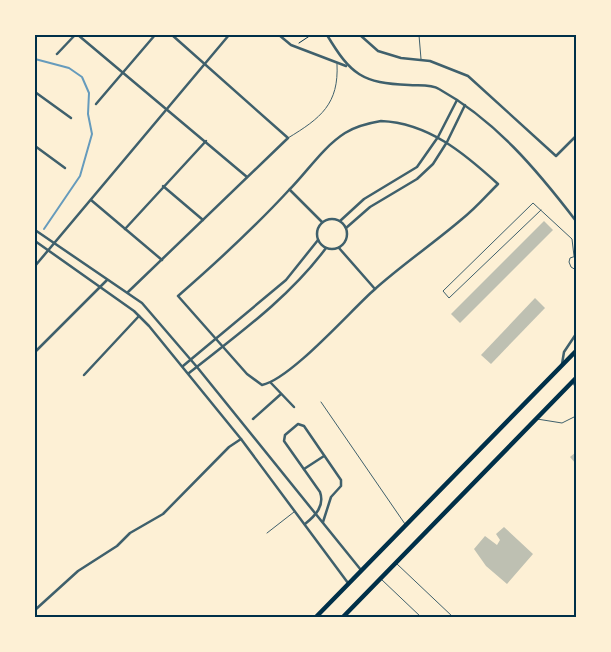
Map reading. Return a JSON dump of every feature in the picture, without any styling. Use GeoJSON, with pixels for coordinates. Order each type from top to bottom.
{"type":"FeatureCollection","features":[{"type":"Feature","properties":{"kind":"main road"},"geometry":{"type":"LineString","coordinates":[[316,617],[576,351]]}},
{"type":"Feature","properties":{"kind":"main road"},"geometry":{"type":"LineString","coordinates":[[342,617],[574,380]]}},
{"type":"Feature","properties":{"kind":"street"},"geometry":{"type":"LineString","coordinates":[[57,54],[76,35],[167,108],[247,178]]}},
{"type":"Feature","properties":{"kind":"street"},"geometry":{"type":"LineString","coordinates":[[96,104],[155,35]]}},
{"type":"Feature","properties":{"kind":"street"},"geometry":{"type":"LineString","coordinates":[[128,292],[288,138],[172,35]]}},
{"type":"Feature","properties":{"kind":"street"},"geometry":{"type":"LineString","coordinates":[[35,266],[229,35]]}},
{"type":"Feature","properties":{"kind":"street"},"geometry":{"type":"LineString","coordinates":[[279,35],[291,45],[348,66]]}},
{"type":"Feature","properties":{"kind":"street"},"geometry":{"type":"LineString","coordinates":[[327,35],[348,66],[359,75],[381,84],[434,87],[465,104],[492,125],[576,221]]}},
{"type":"Feature","properties":{"kind":"street"},"geometry":{"type":"LineString","coordinates":[[360,35],[378,51],[402,58],[422,60],[446,66],[468,76],[556,156],[576,136]]}},
{"type":"Feature","properties":{"kind":"street"},"geometry":{"type":"LineString","coordinates":[[35,92],[72,118]]}},
{"type":"Feature","properties":{"kind":"street"},"geometry":{"type":"LineString","coordinates":[[340,221],[364,199],[417,168],[438,137],[457,100]]}},
{"type":"Feature","properties":{"kind":"street"},"geometry":{"type":"LineString","coordinates":[[346,228],[370,208],[417,179],[433,164],[447,142],[465,104]]}},
{"type":"Feature","properties":{"kind":"street"},"geometry":{"type":"LineString","coordinates":[[381,121],[394,122],[438,137],[447,142],[465,154],[498,184],[463,219],[375,289],[343,321],[271,383],[262,385],[255,381],[215,340],[178,296],[233,247],[290,190],[332,143],[346,132],[359,126],[381,121]]}},
{"type":"Feature","properties":{"kind":"street"},"geometry":{"type":"LineString","coordinates":[[125,229],[206,141]]}},
{"type":"Feature","properties":{"kind":"street"},"geometry":{"type":"LineString","coordinates":[[35,146],[65,168]]}},
{"type":"Feature","properties":{"kind":"street"},"geometry":{"type":"LineString","coordinates":[[163,186],[203,220]]}},
{"type":"Feature","properties":{"kind":"street"},"geometry":{"type":"LineString","coordinates":[[290,190],[322,222]]}},
{"type":"Feature","properties":{"kind":"street"},"geometry":{"type":"LineString","coordinates":[[91,200],[162,260]]}},
{"type":"Feature","properties":{"kind":"street"},"geometry":{"type":"LineString","coordinates":[[330,219],[340,221],[346,228],[346,241],[339,248],[326,248],[318,240],[316,231],[322,222],[330,219]]}},
{"type":"Feature","properties":{"kind":"street"},"geometry":{"type":"LineString","coordinates":[[35,230],[142,303],[197,367],[361,570]]}},
{"type":"Feature","properties":{"kind":"street"},"geometry":{"type":"LineString","coordinates":[[35,240],[139,316],[189,373],[241,439],[348,583]]}},
{"type":"Feature","properties":{"kind":"street"},"geometry":{"type":"LineString","coordinates":[[183,366],[286,280],[318,240]]}},
{"type":"Feature","properties":{"kind":"street"},"geometry":{"type":"LineString","coordinates":[[189,373],[274,304],[306,272],[326,248]]}},
{"type":"Feature","properties":{"kind":"street"},"geometry":{"type":"LineString","coordinates":[[339,248],[375,289]]}},
{"type":"Feature","properties":{"kind":"street"},"geometry":{"type":"LineString","coordinates":[[35,352],[107,280]]}},
{"type":"Feature","properties":{"kind":"street"},"geometry":{"type":"LineString","coordinates":[[84,375],[139,316]]}},
{"type":"Feature","properties":{"kind":"street"},"geometry":{"type":"LineString","coordinates":[[562,365],[564,352],[576,334]]}},
{"type":"Feature","properties":{"kind":"street"},"geometry":{"type":"LineString","coordinates":[[271,383],[294,407]]}},
{"type":"Feature","properties":{"kind":"street"},"geometry":{"type":"LineString","coordinates":[[253,419],[281,394]]}},
{"type":"Feature","properties":{"kind":"street"},"geometry":{"type":"LineString","coordinates":[[305,524],[317,514],[323,499],[284,441],[285,435],[298,424],[304,426],[341,480],[341,486],[332,497],[324,522]]}},
{"type":"Feature","properties":{"kind":"street"},"geometry":{"type":"LineString","coordinates":[[35,610],[78,571],[117,546],[130,533],[163,514],[229,447],[241,439]]}},
{"type":"Feature","properties":{"kind":"street"},"geometry":{"type":"LineString","coordinates":[[304,469],[324,456]]}},
{"type":"Feature","properties":{"kind":"lane"},"geometry":{"type":"LineString","coordinates":[[419,35],[422,60]]}},
{"type":"Feature","properties":{"kind":"lane"},"geometry":{"type":"LineString","coordinates":[[288,138],[314,121],[332,100],[338,81],[337,63]]}},
{"type":"Feature","properties":{"kind":"lane"},"geometry":{"type":"LineString","coordinates":[[541,210],[449,298],[443,291],[534,203],[572,239],[575,256],[569,260],[569,264],[576,270]]}},
{"type":"Feature","properties":{"kind":"lane"},"geometry":{"type":"LineString","coordinates":[[574,380],[576,389]]}},
{"type":"Feature","properties":{"kind":"lane"},"geometry":{"type":"LineString","coordinates":[[321,402],[405,525]]}},
{"type":"Feature","properties":{"kind":"lane"},"geometry":{"type":"LineString","coordinates":[[537,419],[562,423],[576,416]]}},
{"type":"Feature","properties":{"kind":"lane"},"geometry":{"type":"LineString","coordinates":[[267,533],[295,511]]}},
{"type":"Feature","properties":{"kind":"lane"},"geometry":{"type":"LineString","coordinates":[[395,563],[452,617]]}},
{"type":"Feature","properties":{"kind":"lane"},"geometry":{"type":"LineString","coordinates":[[380,579],[421,617]]}},
{"type":"Feature","properties":{"kind":"path"},"geometry":{"type":"LineString","coordinates":[[291,45],[301,42],[311,35]]}},
{"type":"Feature","properties":{"kind":"building"},"geometry":{"type":"Polygon","coordinates":[[[544,221],[553,230],[460,323],[451,314],[544,221]]]}},
{"type":"Feature","properties":{"kind":"building"},"geometry":{"type":"Polygon","coordinates":[[[535,298],[545,308],[491,364],[481,355],[535,298]]]}},
{"type":"Feature","properties":{"kind":"building"},"geometry":{"type":"Polygon","coordinates":[[[576,452],[576,464],[570,457],[576,452]]]}},
{"type":"Feature","properties":{"kind":"building"},"geometry":{"type":"Polygon","coordinates":[[[504,527],[533,554],[507,584],[486,566],[474,549],[485,536],[497,545],[500,540],[496,534],[504,527]]]}},
{"type":"Feature","properties":{"kind":"waterway"},"geometry":{"type":"LineString","coordinates":[[35,59],[69,68],[82,77],[89,93],[88,114],[92,134],[80,176],[44,229]]}}]}
